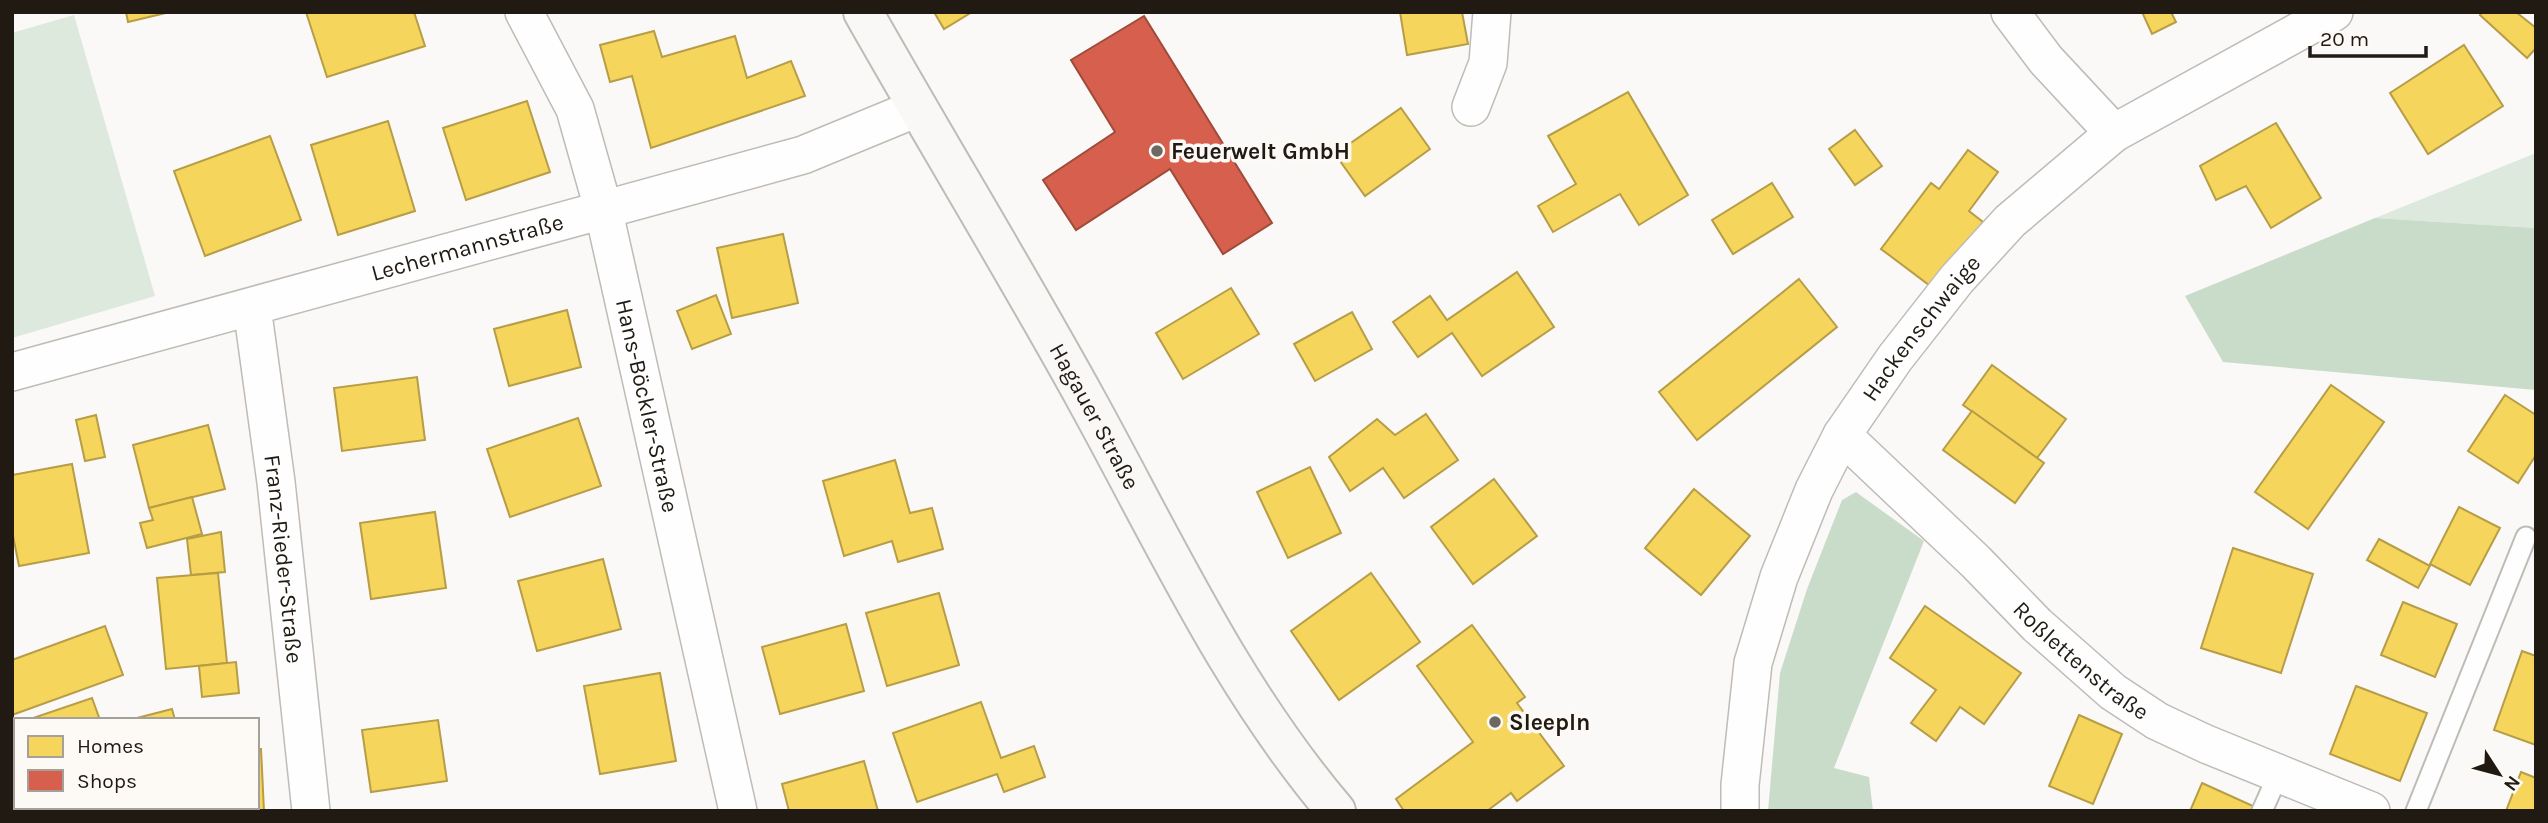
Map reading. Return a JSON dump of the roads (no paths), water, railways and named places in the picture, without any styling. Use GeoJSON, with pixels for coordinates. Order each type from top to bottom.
{"type":"FeatureCollection","features":[{"type":"Feature","properties":{"kind":"street","name":"Hans-Böckler-Straße"},"geometry":{"type":"LineString","coordinates":[[524,12],[575,108],[603,208],[738,811]]}},
{"type":"Feature","properties":{"kind":"street","name":"Hagauer Straße"},"geometry":{"type":"LineString","coordinates":[[863,12],[1027,291],[1178,573],[1263,716],[1336,811]]}},
{"type":"Feature","properties":{"kind":"street"},"geometry":{"type":"LineString","coordinates":[[1471,107],[1488,63],[1492,12]]}},
{"type":"Feature","properties":{"kind":"street"},"geometry":{"type":"LineString","coordinates":[[2010,12],[2046,60],[2114,133]]}},
{"type":"Feature","properties":{"kind":"street","name":"Hackenschwaige"},"geometry":{"type":"LineString","coordinates":[[1740,811],[1740,785],[1753,663],[1779,577],[1814,490],[1843,435],[1895,358],[1957,279],[2010,220],[2114,133],[2334,12]]}},
{"type":"Feature","properties":{"kind":"street","name":"Lechermannstraße"},"geometry":{"type":"LineString","coordinates":[[12,372],[803,155],[867,131],[917,108]]}},
{"type":"Feature","properties":{"kind":"street","name":"Franz-Rieder-Straße"},"geometry":{"type":"LineString","coordinates":[[252,307],[276,482],[311,811]]}},
{"type":"Feature","properties":{"kind":"street","name":"Roßlettenstraße"},"geometry":{"type":"LineString","coordinates":[[1843,435],[1976,562],[2037,625],[2113,692],[2157,721],[2371,811]]}},
{"type":"Feature","properties":{"kind":"lane"},"geometry":{"type":"LineString","coordinates":[[2416,811],[2526,537]]}},
{"type":"Feature","properties":{"kind":"lane"},"geometry":{"type":"LineString","coordinates":[[2262,811],[2279,774]]}},
{"type":"Feature","properties":{"kind":"place","name":"Feuerwelt GmbH"},"geometry":{"type":"Point","coordinates":[1157,151]}},
{"type":"Feature","properties":{"kind":"place","name":"SleepIn"},"geometry":{"type":"Point","coordinates":[1495,722]}}]}
